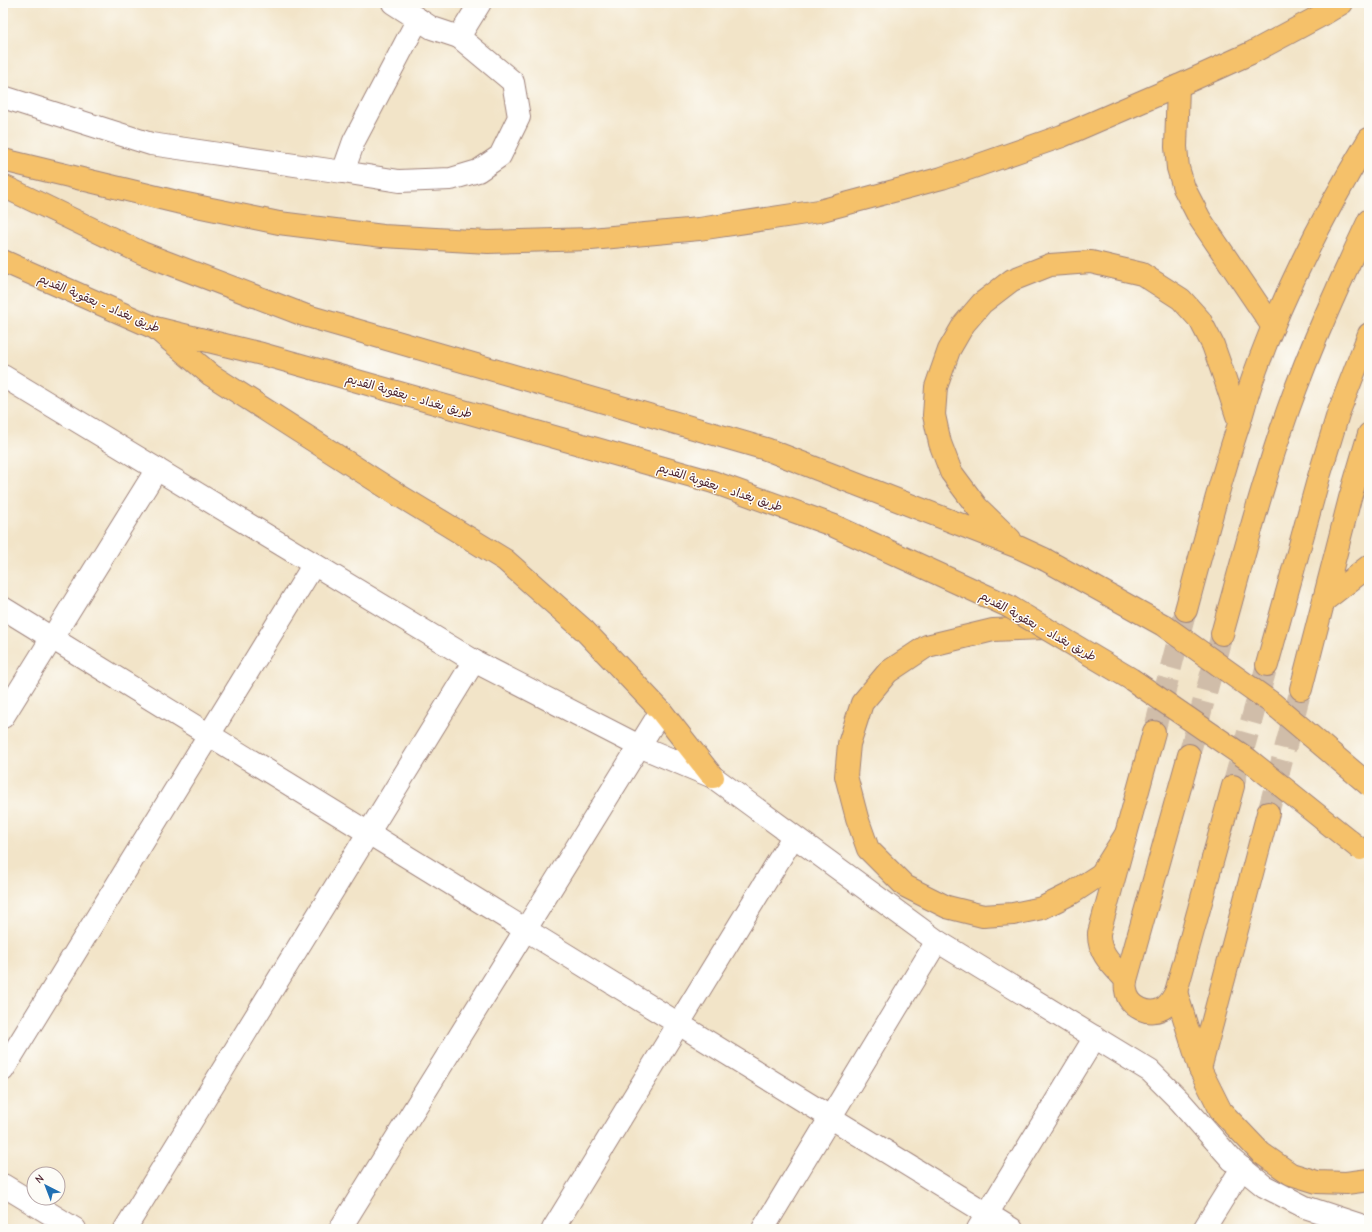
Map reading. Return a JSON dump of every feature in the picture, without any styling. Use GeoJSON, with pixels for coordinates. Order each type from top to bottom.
{"type":"FeatureCollection","features":[{"type":"Feature","properties":{"kind":"main road"},"geometry":{"type":"LineString","coordinates":[[3,160],[177,202],[279,223],[383,236],[488,242],[591,238],[699,229],[819,211],[949,175],[1062,136],[1251,53],[1342,3]]}},
{"type":"Feature","properties":{"kind":"main road"},"geometry":{"type":"LineString","coordinates":[[1178,86],[1176,147],[1178,168],[1184,188],[1200,219],[1273,327]]}},
{"type":"Feature","properties":{"kind":"main road"},"geometry":{"type":"LineString","coordinates":[[1186,610],[1230,447],[1252,379],[1273,327],[1317,231],[1342,184],[1369,139]]}},
{"type":"Feature","properties":{"kind":"main road"},"geometry":{"type":"LineString","coordinates":[[3,186],[142,253],[304,315],[481,365],[766,449],[1018,547],[1044,559],[1162,625],[1272,703],[1369,785]]}},
{"type":"Feature","properties":{"kind":"main road"},"geometry":{"type":"LineString","coordinates":[[1222,634],[1266,478],[1288,410],[1317,336],[1369,220]]}},
{"type":"Feature","properties":{"kind":"main road","name":"طريق بغداد - بعقوبة القديم"},"geometry":{"type":"LineString","coordinates":[[3,261],[155,328],[262,354],[713,482],[832,525],[1008,606],[1131,678],[1249,760],[1369,857]]}},
{"type":"Feature","properties":{"kind":"main road"},"geometry":{"type":"LineString","coordinates":[[1018,547],[977,507],[951,472],[940,443],[934,415],[936,387],[949,350],[964,324],[982,303],[1012,280],[1050,265],[1091,262],[1142,274],[1181,299],[1200,320],[1213,345],[1239,422]]}},
{"type":"Feature","properties":{"kind":"main road"},"geometry":{"type":"LineString","coordinates":[[155,328],[211,375],[400,496],[505,560],[584,630],[660,711],[713,777]]}},
{"type":"Feature","properties":{"kind":"main road"},"geometry":{"type":"LineString","coordinates":[[1267,665],[1334,429],[1369,334]]}},
{"type":"Feature","properties":{"kind":"main road"},"geometry":{"type":"LineString","coordinates":[[1301,689],[1350,498],[1369,434]]}},
{"type":"Feature","properties":{"kind":"main road"},"geometry":{"type":"LineString","coordinates":[[1325,600],[1369,566]]}},
{"type":"Feature","properties":{"kind":"main road"},"geometry":{"type":"LineString","coordinates":[[1045,628],[993,630],[927,646],[888,672],[862,703],[849,744],[846,776],[857,818],[868,848],[905,886],[947,907],[983,916],[1013,914],[1042,908],[1072,893],[1101,874],[1126,834]]}},
{"type":"Feature","properties":{"kind":"main road"},"geometry":{"type":"LineString","coordinates":[[1126,980],[1106,959],[1099,940],[1154,732]]}},
{"type":"Feature","properties":{"kind":"main road"},"geometry":{"type":"LineString","coordinates":[[1189,755],[1126,980],[1126,990],[1129,999],[1136,1007],[1145,1011],[1155,1011],[1164,1008],[1171,1001],[1176,992],[1233,786]]}},
{"type":"Feature","properties":{"kind":"main road"},"geometry":{"type":"LineString","coordinates":[[1200,1069],[1268,813]]}},
{"type":"Feature","properties":{"kind":"main road"},"geometry":{"type":"LineString","coordinates":[[1176,992],[1200,1069],[1221,1111],[1261,1153],[1291,1174],[1317,1182],[1346,1183],[1369,1180]]}},
{"type":"Feature","properties":{"kind":"street"},"geometry":{"type":"LineString","coordinates":[[3,97],[152,144],[399,181],[451,179],[478,171],[500,156],[519,117],[513,82],[459,37],[432,28],[393,3]]}},
{"type":"Feature","properties":{"kind":"street"},"geometry":{"type":"LineString","coordinates":[[459,37],[480,3]]}},
{"type":"Feature","properties":{"kind":"street"},"geometry":{"type":"LineString","coordinates":[[343,172],[354,142],[418,19]]}},
{"type":"Feature","properties":{"kind":"street"},"geometry":{"type":"LineString","coordinates":[[4,378],[474,661],[638,746],[713,777],[937,941],[1150,1071],[1180,1101],[1232,1160],[1264,1186],[1305,1207],[1369,1228]]}},
{"type":"Feature","properties":{"kind":"street"},"geometry":{"type":"LineString","coordinates":[[3,717],[157,469]]}},
{"type":"Feature","properties":{"kind":"street"},"geometry":{"type":"LineString","coordinates":[[3,1070],[314,564]]}},
{"type":"Feature","properties":{"kind":"street"},"geometry":{"type":"LineString","coordinates":[[3,608],[831,1117],[982,1221],[1012,1229]]}},
{"type":"Feature","properties":{"kind":"street"},"geometry":{"type":"LineString","coordinates":[[125,1229],[474,661]]}},
{"type":"Feature","properties":{"kind":"street"},"geometry":{"type":"LineString","coordinates":[[340,1229],[660,711]]}},
{"type":"Feature","properties":{"kind":"street"},"geometry":{"type":"LineString","coordinates":[[553,1229],[793,837]]}},
{"type":"Feature","properties":{"kind":"street"},"geometry":{"type":"LineString","coordinates":[[763,1229],[937,941]]}},
{"type":"Feature","properties":{"kind":"street"},"geometry":{"type":"LineString","coordinates":[[982,1221],[1094,1038]]}},
{"type":"Feature","properties":{"kind":"street"},"geometry":{"type":"LineString","coordinates":[[1204,1229],[1242,1168]]}},
{"type":"Feature","properties":{"kind":"street"},"geometry":{"type":"LineString","coordinates":[[3,1185],[75,1229]]}},
{"type":"Feature","properties":{"kind":"tunnel"},"geometry":{"type":"LineString","coordinates":[[1154,732],[1186,610]]}},
{"type":"Feature","properties":{"kind":"tunnel"},"geometry":{"type":"LineString","coordinates":[[1189,755],[1222,634]]}},
{"type":"Feature","properties":{"kind":"tunnel"},"geometry":{"type":"LineString","coordinates":[[1233,786],[1267,665]]}},
{"type":"Feature","properties":{"kind":"tunnel"},"geometry":{"type":"LineString","coordinates":[[1268,813],[1301,689]]}}]}
